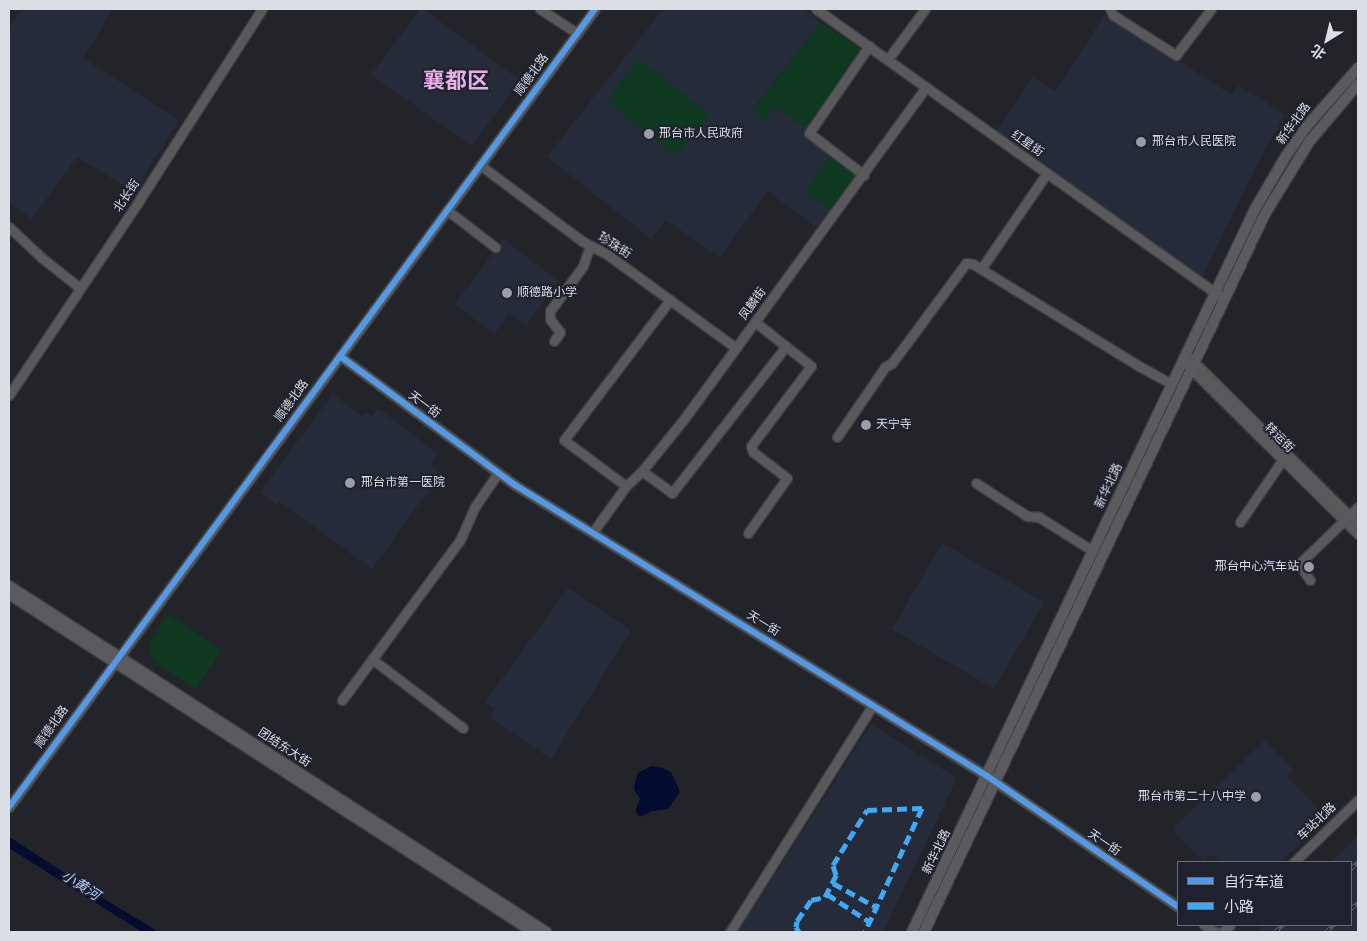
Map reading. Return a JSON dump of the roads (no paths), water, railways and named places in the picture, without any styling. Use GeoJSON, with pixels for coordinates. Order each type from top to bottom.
{"type":"FeatureCollection","features":[{"type":"Feature","properties":{"kind":"main road","name":"新华北路"},"geometry":{"type":"LineString","coordinates":[[924,932],[1092,551],[1255,209],[1286,156],[1323,106],[1358,68]]}},
{"type":"Feature","properties":{"kind":"main road","name":"新华北路"},"geometry":{"type":"LineString","coordinates":[[912,932],[991,779],[1265,214],[1295,162],[1331,114],[1358,84]]}},
{"type":"Feature","properties":{"kind":"main road","name":"团结东大街"},"geometry":{"type":"LineString","coordinates":[[9,586],[116,659],[533,932]]}},
{"type":"Feature","properties":{"kind":"main road","name":"团结东大街"},"geometry":{"type":"LineString","coordinates":[[9,594],[116,659],[546,932]]}},
{"type":"Feature","properties":{"kind":"street","name":"北长街"},"geometry":{"type":"LineString","coordinates":[[9,395],[140,199],[262,9]]}},
{"type":"Feature","properties":{"kind":"street"},"geometry":{"type":"LineString","coordinates":[[540,9],[577,33]]}},
{"type":"Feature","properties":{"kind":"street","name":"顺德北路"},"geometry":{"type":"LineString","coordinates":[[9,807],[594,9]]}},
{"type":"Feature","properties":{"kind":"street","name":"红星街"},"geometry":{"type":"LineString","coordinates":[[816,9],[1224,299]]}},
{"type":"Feature","properties":{"kind":"street"},"geometry":{"type":"LineString","coordinates":[[888,59],[925,9]]}},
{"type":"Feature","properties":{"kind":"street"},"geometry":{"type":"LineString","coordinates":[[1110,9],[1113,15],[1176,55],[1210,9]]}},
{"type":"Feature","properties":{"kind":"street"},"geometry":{"type":"LineString","coordinates":[[864,175],[809,133],[869,46]]}},
{"type":"Feature","properties":{"kind":"street","name":"凤麟街"},"geometry":{"type":"LineString","coordinates":[[593,532],[626,486],[642,471],[736,348],[864,175],[926,87]]}},
{"type":"Feature","properties":{"kind":"street","name":"珍珠街"},"geometry":{"type":"LineString","coordinates":[[480,165],[590,246],[608,255],[736,348]]}},
{"type":"Feature","properties":{"kind":"street"},"geometry":{"type":"LineString","coordinates":[[981,269],[1048,173]]}},
{"type":"Feature","properties":{"kind":"street"},"geometry":{"type":"LineString","coordinates":[[447,210],[495,246]]}},
{"type":"Feature","properties":{"kind":"street"},"geometry":{"type":"LineString","coordinates":[[9,227],[42,258],[80,288]]}},
{"type":"Feature","properties":{"kind":"street"},"geometry":{"type":"LineString","coordinates":[[554,341],[560,332],[550,319],[550,311],[583,266],[590,246]]}},
{"type":"Feature","properties":{"kind":"street"},"geometry":{"type":"LineString","coordinates":[[837,437],[885,367],[892,363],[965,264],[970,263],[1171,384]]}},
{"type":"Feature","properties":{"kind":"street"},"geometry":{"type":"LineString","coordinates":[[626,486],[564,440],[670,300]]}},
{"type":"Feature","properties":{"kind":"street"},"geometry":{"type":"LineString","coordinates":[[748,533],[787,478],[754,452],[751,446],[810,369],[809,364],[755,322]]}},
{"type":"Feature","properties":{"kind":"street"},"geometry":{"type":"LineString","coordinates":[[642,471],[672,493],[786,346]]}},
{"type":"Feature","properties":{"kind":"street","name":"天一街"},"geometry":{"type":"LineString","coordinates":[[340,356],[498,473],[991,779],[1177,906]]}},
{"type":"Feature","properties":{"kind":"street","name":"转运街"},"geometry":{"type":"LineString","coordinates":[[1184,357],[1347,518],[1358,534]]}},
{"type":"Feature","properties":{"kind":"street"},"geometry":{"type":"LineString","coordinates":[[1240,522],[1285,457]]}},
{"type":"Feature","properties":{"kind":"street"},"geometry":{"type":"LineString","coordinates":[[342,700],[460,540],[477,503],[498,473]]}},
{"type":"Feature","properties":{"kind":"street"},"geometry":{"type":"LineString","coordinates":[[976,483],[1026,516],[1038,517],[1092,551]]}},
{"type":"Feature","properties":{"kind":"street"},"geometry":{"type":"LineString","coordinates":[[1310,580],[1298,564],[1358,507]]}},
{"type":"Feature","properties":{"kind":"street","name":"转运街"},"geometry":{"type":"LineString","coordinates":[[1347,518],[1358,524]]}},
{"type":"Feature","properties":{"kind":"street"},"geometry":{"type":"LineString","coordinates":[[372,659],[463,728]]}},
{"type":"Feature","properties":{"kind":"street"},"geometry":{"type":"LineString","coordinates":[[730,932],[873,706]]}},
{"type":"Feature","properties":{"kind":"street","name":"车站北路"},"geometry":{"type":"LineString","coordinates":[[1295,861],[1358,800]]}},
{"type":"Feature","properties":{"kind":"water"},"geometry":{"type":"Polygon","coordinates":[[[651,766],[660,767],[671,772],[680,792],[668,809],[652,811],[640,817],[635,811],[640,799],[634,789],[635,782],[638,773],[651,766]]]}},
{"type":"Feature","properties":{"kind":"water"},"geometry":{"type":"Polygon","coordinates":[[[9,838],[51,867],[159,932],[142,932],[9,848],[9,838]]]}},
{"type":"Feature","properties":{"kind":"waterway","name":"小黄河"},"geometry":{"type":"LineString","coordinates":[[9,838],[91,891]]}},
{"type":"Feature","properties":{"kind":"railway"},"geometry":{"type":"LineString","coordinates":[[1352,868],[1358,862]]}},
{"type":"Feature","properties":{"kind":"railway"},"geometry":{"type":"LineString","coordinates":[[1352,908],[1358,903]]}},
{"type":"Feature","properties":{"kind":"railway"},"geometry":{"type":"LineString","coordinates":[[1275,932],[1282,926]]}},
{"type":"Feature","properties":{"kind":"railway"},"geometry":{"type":"LineString","coordinates":[[1326,932],[1333,926]]}},
{"type":"Feature","properties":{"kind":"place","name":"邢台市人民政府"},"geometry":{"type":"Point","coordinates":[649,134]}},
{"type":"Feature","properties":{"kind":"place","name":"邢台市人民医院"},"geometry":{"type":"Point","coordinates":[1141,142]}},
{"type":"Feature","properties":{"kind":"place","name":"顺德路小学"},"geometry":{"type":"Point","coordinates":[507,293]}},
{"type":"Feature","properties":{"kind":"place","name":"天宁寺"},"geometry":{"type":"Point","coordinates":[866,425]}},
{"type":"Feature","properties":{"kind":"place","name":"邢台市第一医院"},"geometry":{"type":"Point","coordinates":[350,483]}},
{"type":"Feature","properties":{"kind":"place","name":"邢台中心汽车站"},"geometry":{"type":"Point","coordinates":[1309,567]}},
{"type":"Feature","properties":{"kind":"place","name":"邢台市第二十八中学"},"geometry":{"type":"Point","coordinates":[1256,797]}},
{"type":"Feature","properties":{"kind":"district","name":"襄都区"},"geometry":{"type":"Point","coordinates":[456,81]}}]}
